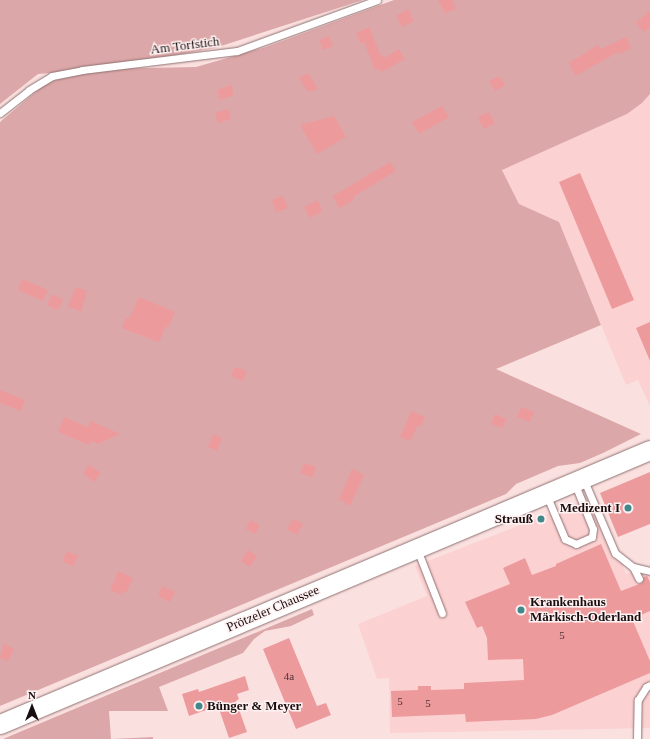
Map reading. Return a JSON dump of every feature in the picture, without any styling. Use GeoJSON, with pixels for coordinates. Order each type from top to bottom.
{"type":"FeatureCollection","features":[{"type":"Feature","properties":{"kind":"main road","name":"Prötzeler Chaussee"},"geometry":{"type":"LineString","coordinates":[[0,724],[417,549],[549,500],[579,480],[650,450]]}},
{"type":"Feature","properties":{"kind":"lane","name":"Am Torfstich"},"geometry":{"type":"LineString","coordinates":[[0,113],[29,90],[52,76],[82,70],[237,51],[377,0]]}},
{"type":"Feature","properties":{"kind":"lane"},"geometry":{"type":"LineString","coordinates":[[549,500],[565,539],[576,544],[592,538],[594,529],[579,480]]}},
{"type":"Feature","properties":{"kind":"lane"},"geometry":{"type":"LineString","coordinates":[[579,480],[615,553],[633,568],[639,579]]}},
{"type":"Feature","properties":{"kind":"lane"},"geometry":{"type":"LineString","coordinates":[[417,549],[442,613]]}},
{"type":"Feature","properties":{"kind":"lane"},"geometry":{"type":"LineString","coordinates":[[633,568],[650,571]]}},
{"type":"Feature","properties":{"kind":"lane"},"geometry":{"type":"LineString","coordinates":[[637,739],[638,700],[646,687],[650,685]]}},
{"type":"Feature","properties":{"kind":"shaded area"},"geometry":{"type":"Polygon","coordinates":[[[0,0],[363,0],[215,48],[98,69],[38,74],[0,104],[0,0]]]}},
{"type":"Feature","properties":{"kind":"shaded area"},"geometry":{"type":"Polygon","coordinates":[[[394,0],[650,0],[650,94],[642,103],[627,114],[502,170],[519,204],[559,222],[601,325],[496,369],[641,434],[580,463],[558,466],[516,484],[506,494],[0,706],[0,122],[45,84],[75,73],[100,69],[196,67],[266,47],[394,0]]]}},
{"type":"Feature","properties":{"kind":"shaded area"},"geometry":{"type":"Polygon","coordinates":[[[650,94],[650,406],[638,380],[626,385],[559,223],[519,204],[502,169],[627,114],[642,103],[650,94]]]}},
{"type":"Feature","properties":{"kind":"shaded area","name":"Krankenhaus Märkisch-Oderland"},"geometry":{"type":"Polygon","coordinates":[[[595,496],[626,574],[650,566],[650,728],[390,733],[389,678],[377,679],[358,624],[427,596],[415,566],[595,496]]]}},
{"type":"Feature","properties":{"kind":"shaded area"},"geometry":{"type":"Polygon","coordinates":[[[312,609],[314,615],[291,626],[265,631],[254,639],[243,653],[159,687],[168,711],[109,711],[111,739],[3,739],[312,609]]]}},
{"type":"Feature","properties":{"kind":"shaded area"},"geometry":{"type":"Polygon","coordinates":[[[153,737],[153,739],[111,739],[153,737]]]}},
{"type":"Feature","properties":{"kind":"building"},"geometry":{"type":"Polygon","coordinates":[[[438,0],[452,0],[456,9],[445,13],[438,0]]]}},
{"type":"Feature","properties":{"kind":"building"},"geometry":{"type":"Polygon","coordinates":[[[408,9],[414,21],[402,27],[396,16],[408,9]]]}},
{"type":"Feature","properties":{"kind":"building"},"geometry":{"type":"Polygon","coordinates":[[[650,10],[650,27],[644,32],[636,23],[650,10]]]}},
{"type":"Feature","properties":{"kind":"building"},"geometry":{"type":"Polygon","coordinates":[[[369,27],[381,56],[382,55],[384,58],[399,49],[405,59],[382,72],[378,69],[375,70],[364,42],[360,43],[356,33],[369,27]]]}},
{"type":"Feature","properties":{"kind":"building"},"geometry":{"type":"Polygon","coordinates":[[[329,36],[333,46],[323,50],[319,40],[329,36]]]}},
{"type":"Feature","properties":{"kind":"building"},"geometry":{"type":"Polygon","coordinates":[[[626,37],[631,48],[621,54],[620,51],[575,76],[569,63],[598,45],[601,49],[626,37]]]}},
{"type":"Feature","properties":{"kind":"building"},"geometry":{"type":"Polygon","coordinates":[[[308,73],[318,89],[308,92],[299,78],[308,73]]]}},
{"type":"Feature","properties":{"kind":"building"},"geometry":{"type":"Polygon","coordinates":[[[499,76],[505,85],[495,91],[489,81],[499,76]]]}},
{"type":"Feature","properties":{"kind":"building"},"geometry":{"type":"Polygon","coordinates":[[[231,85],[234,95],[220,100],[217,90],[231,85]]]}},
{"type":"Feature","properties":{"kind":"building"},"geometry":{"type":"Polygon","coordinates":[[[442,106],[449,117],[419,134],[412,122],[442,106]]]}},
{"type":"Feature","properties":{"kind":"building"},"geometry":{"type":"Polygon","coordinates":[[[228,109],[231,119],[218,123],[215,113],[228,109]]]}},
{"type":"Feature","properties":{"kind":"building"},"geometry":{"type":"Polygon","coordinates":[[[489,112],[495,123],[484,129],[478,117],[489,112]]]}},
{"type":"Feature","properties":{"kind":"building"},"geometry":{"type":"Polygon","coordinates":[[[334,116],[346,137],[317,154],[300,125],[334,116]]]}},
{"type":"Feature","properties":{"kind":"building"},"geometry":{"type":"Polygon","coordinates":[[[390,162],[396,171],[353,197],[354,200],[339,208],[333,196],[390,162]]]}},
{"type":"Feature","properties":{"kind":"building"},"geometry":{"type":"Polygon","coordinates":[[[580,173],[634,300],[612,309],[559,182],[580,173]]]}},
{"type":"Feature","properties":{"kind":"building"},"geometry":{"type":"Polygon","coordinates":[[[283,196],[288,208],[276,212],[272,200],[283,196]]]}},
{"type":"Feature","properties":{"kind":"building"},"geometry":{"type":"Polygon","coordinates":[[[317,200],[323,211],[310,218],[304,207],[317,200]]]}},
{"type":"Feature","properties":{"kind":"building"},"geometry":{"type":"Polygon","coordinates":[[[22,279],[48,290],[43,301],[18,290],[22,279]]]}},
{"type":"Feature","properties":{"kind":"building"},"geometry":{"type":"Polygon","coordinates":[[[76,287],[87,291],[81,312],[68,306],[76,287]]]}},
{"type":"Feature","properties":{"kind":"building"},"geometry":{"type":"Polygon","coordinates":[[[52,294],[63,300],[58,310],[47,305],[52,294]]]}},
{"type":"Feature","properties":{"kind":"building"},"geometry":{"type":"Polygon","coordinates":[[[139,297],[175,312],[169,327],[166,326],[159,342],[122,328],[126,317],[129,319],[139,297]]]}},
{"type":"Feature","properties":{"kind":"building"},"geometry":{"type":"Polygon","coordinates":[[[650,322],[650,361],[636,328],[650,322]]]}},
{"type":"Feature","properties":{"kind":"building"},"geometry":{"type":"Polygon","coordinates":[[[235,367],[247,371],[243,381],[231,376],[235,367]]]}},
{"type":"Feature","properties":{"kind":"building"},"geometry":{"type":"Polygon","coordinates":[[[0,390],[25,400],[21,411],[0,403],[0,390]]]}},
{"type":"Feature","properties":{"kind":"building"},"geometry":{"type":"Polygon","coordinates":[[[521,407],[534,412],[530,422],[517,417],[521,407]]]}},
{"type":"Feature","properties":{"kind":"building"},"geometry":{"type":"Polygon","coordinates":[[[411,411],[425,417],[421,426],[418,425],[410,441],[400,437],[411,411]]]}},
{"type":"Feature","properties":{"kind":"building"},"geometry":{"type":"Polygon","coordinates":[[[495,414],[506,419],[503,428],[491,424],[495,414]]]}},
{"type":"Feature","properties":{"kind":"building"},"geometry":{"type":"Polygon","coordinates":[[[64,417],[88,427],[91,421],[120,434],[98,444],[91,441],[89,445],[58,432],[64,417]]]}},
{"type":"Feature","properties":{"kind":"building"},"geometry":{"type":"Polygon","coordinates":[[[213,434],[222,438],[217,451],[208,447],[213,434]]]}},
{"type":"Feature","properties":{"kind":"building"},"geometry":{"type":"Polygon","coordinates":[[[304,463],[316,467],[313,477],[300,473],[304,463]]]}},
{"type":"Feature","properties":{"kind":"building"},"geometry":{"type":"Polygon","coordinates":[[[89,465],[101,473],[94,482],[83,473],[89,465]]]}},
{"type":"Feature","properties":{"kind":"building"},"geometry":{"type":"Polygon","coordinates":[[[352,469],[364,475],[350,506],[339,499],[352,469]]]}},
{"type":"Feature","properties":{"kind":"building","name":"Medizent I"},"geometry":{"type":"Polygon","coordinates":[[[650,472],[650,524],[618,537],[600,493],[650,472]]]}},
{"type":"Feature","properties":{"kind":"building"},"geometry":{"type":"Polygon","coordinates":[[[293,519],[303,524],[297,535],[287,529],[293,519]]]}},
{"type":"Feature","properties":{"kind":"building"},"geometry":{"type":"Polygon","coordinates":[[[250,520],[260,525],[256,534],[246,529],[250,520]]]}},
{"type":"Feature","properties":{"kind":"building","name":"Krankenhaus Märkisch-Oderland"},"geometry":{"type":"Polygon","coordinates":[[[601,544],[621,591],[642,583],[644,577],[647,576],[650,582],[650,611],[632,619],[650,661],[650,673],[552,715],[536,719],[466,722],[465,714],[392,717],[391,691],[418,690],[418,686],[431,686],[431,690],[464,689],[464,683],[524,680],[523,659],[488,660],[487,638],[482,626],[477,628],[465,602],[510,584],[503,568],[525,558],[532,575],[556,566],[556,564],[601,544]]]}},
{"type":"Feature","properties":{"kind":"building"},"geometry":{"type":"Polygon","coordinates":[[[248,550],[257,556],[250,567],[241,561],[248,550]]]}},
{"type":"Feature","properties":{"kind":"building"},"geometry":{"type":"Polygon","coordinates":[[[66,552],[78,555],[74,566],[63,562],[66,552]]]}},
{"type":"Feature","properties":{"kind":"building"},"geometry":{"type":"Polygon","coordinates":[[[118,571],[133,578],[126,593],[122,591],[121,595],[110,590],[118,571]]]}},
{"type":"Feature","properties":{"kind":"building"},"geometry":{"type":"Polygon","coordinates":[[[162,586],[175,592],[170,602],[158,596],[162,586]]]}},
{"type":"Feature","properties":{"kind":"building"},"geometry":{"type":"Polygon","coordinates":[[[289,638],[317,706],[326,703],[331,715],[296,729],[263,649],[289,638]]]}},
{"type":"Feature","properties":{"kind":"building"},"geometry":{"type":"Polygon","coordinates":[[[4,644],[14,649],[8,661],[0,658],[4,644]]]}},
{"type":"Feature","properties":{"kind":"building"},"geometry":{"type":"Polygon","coordinates":[[[245,676],[249,690],[237,694],[239,699],[236,701],[247,732],[229,738],[218,706],[189,716],[182,694],[198,689],[199,692],[245,676]]]}},
{"type":"Feature","properties":{"kind":"place","name":"Medizent I"},"geometry":{"type":"Point","coordinates":[628,508]}},
{"type":"Feature","properties":{"kind":"place","name":"Strauß"},"geometry":{"type":"Point","coordinates":[541,519]}},
{"type":"Feature","properties":{"kind":"place","name":"Krankenhaus Märkisch-Oderland"},"geometry":{"type":"Point","coordinates":[521,610]}},
{"type":"Feature","properties":{"kind":"place","name":"Bünger & Meyer"},"geometry":{"type":"Point","coordinates":[199,706]}}]}
